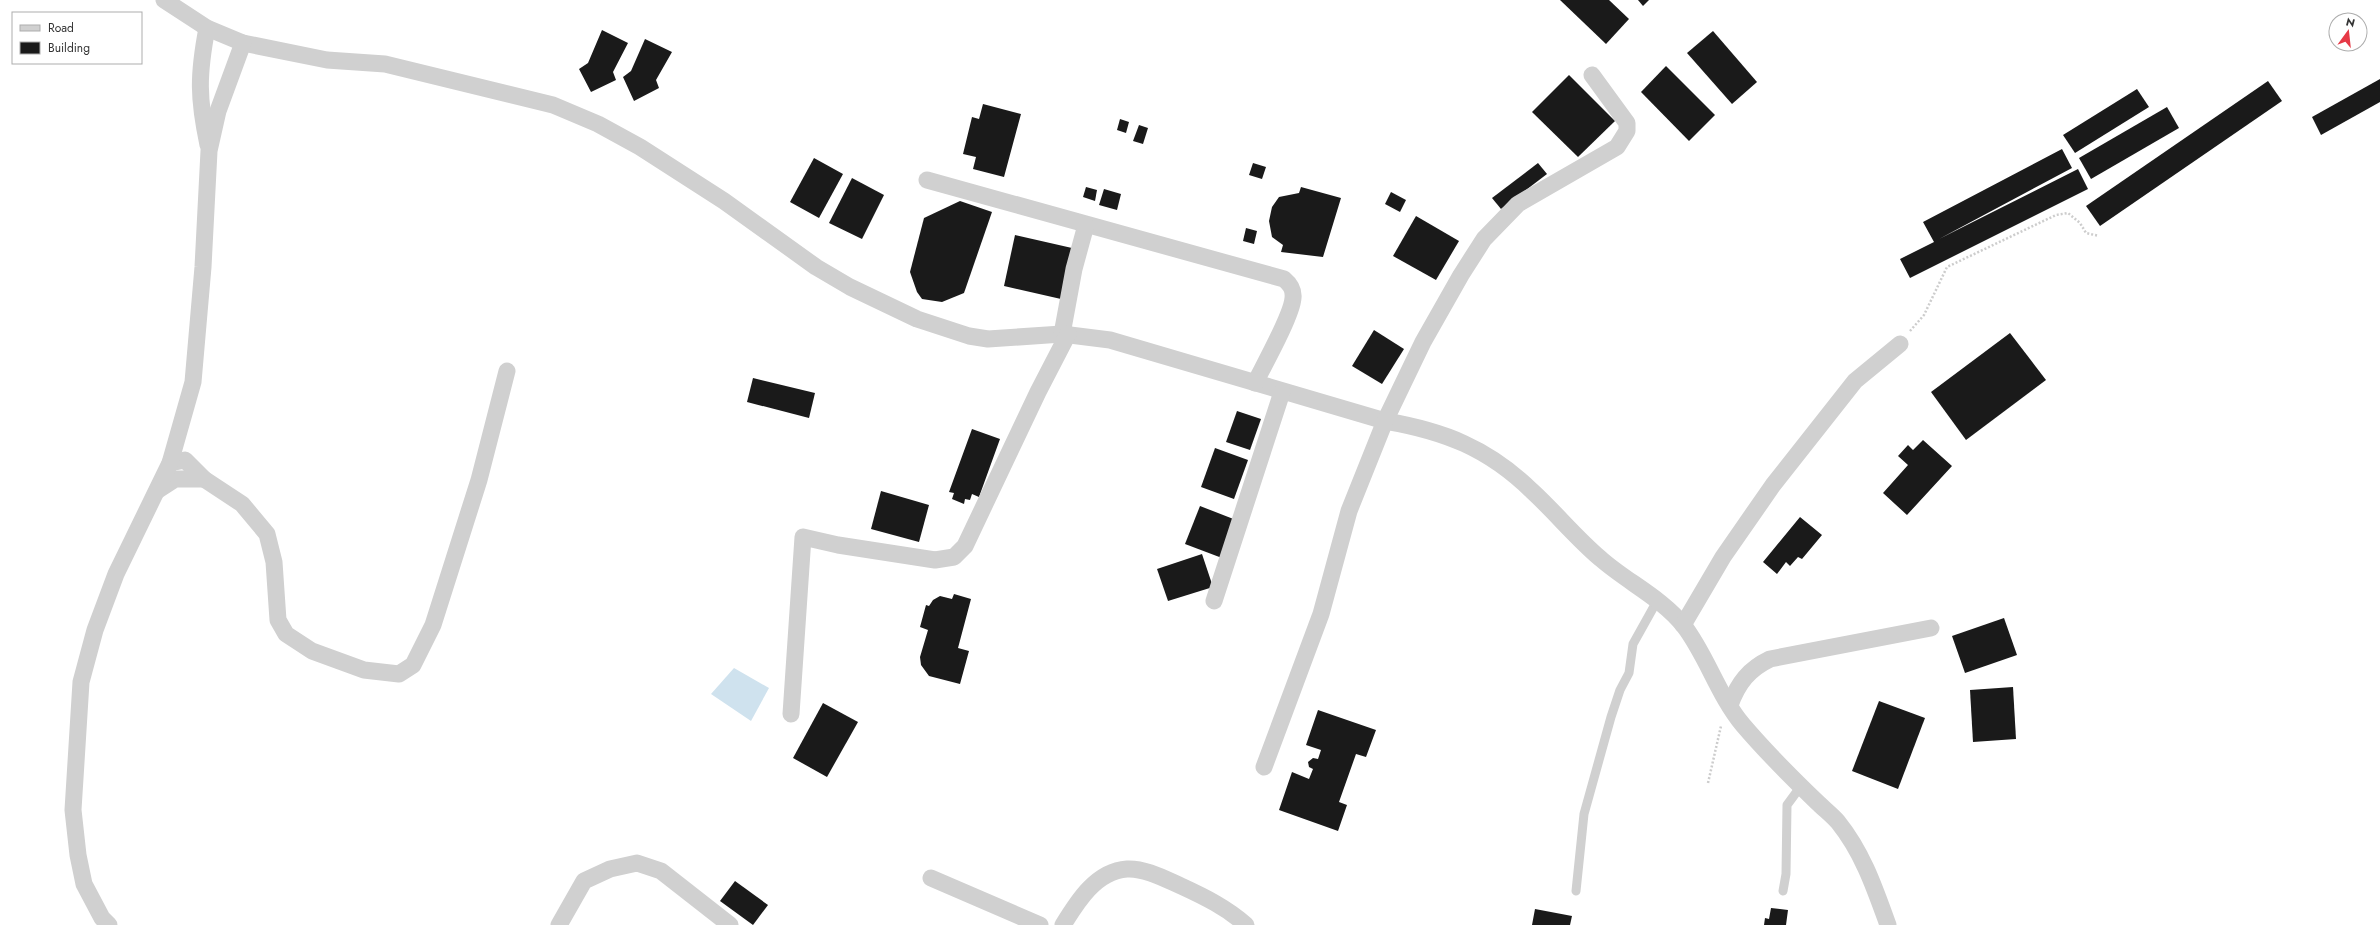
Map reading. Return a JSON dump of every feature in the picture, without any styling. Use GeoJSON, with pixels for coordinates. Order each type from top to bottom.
{"type":"FeatureCollection","features":[{"type":"Feature","properties":{"kind":"street"},"geometry":{"type":"LineString","coordinates":[[164,0],[207,28],[243,43],[327,60],[385,64],[553,105],[598,124],[640,147],[724,201],[816,267],[850,287],[917,319],[962,334],[988,339],[1065,334],[1110,340],[1167,355],[1282,392],[1384,421],[1424,428],[1473,447],[1531,490],[1601,559],[1657,601],[1683,625],[1695,641],[1741,722],[1801,786],[1838,821],[1854,845],[1869,872],[1888,925]]}},
{"type":"Feature","properties":{"kind":"street"},"geometry":{"type":"LineString","coordinates":[[207,28],[199,66],[200,105],[209,151]]}},
{"type":"Feature","properties":{"kind":"street"},"geometry":{"type":"LineString","coordinates":[[109,925],[102,918],[84,884],[78,855],[73,810],[81,682],[95,630],[116,574],[170,463],[193,382],[204,267],[209,151],[218,111],[243,43]]}},
{"type":"Feature","properties":{"kind":"street"},"geometry":{"type":"LineString","coordinates":[[1264,767],[1321,614],[1349,511],[1384,421],[1438,315],[1484,239],[1518,204],[1556,180],[1604,156],[1623,140],[1627,131],[1627,123],[1592,75]]}},
{"type":"Feature","properties":{"kind":"street"},"geometry":{"type":"LineString","coordinates":[[926,180],[1284,279],[1291,285],[1294,296],[1292,306],[1255,383]]}},
{"type":"Feature","properties":{"kind":"street"},"geometry":{"type":"LineString","coordinates":[[791,714],[803,537],[896,556],[935,560],[954,557],[965,546],[1065,334],[1074,269],[1086,225]]}},
{"type":"Feature","properties":{"kind":"street"},"geometry":{"type":"LineString","coordinates":[[1683,625],[1723,557],[1773,485],[1855,381],[1900,344]]}},
{"type":"Feature","properties":{"kind":"street"},"geometry":{"type":"LineString","coordinates":[[170,463],[185,460],[204,479],[242,504],[267,534],[274,562],[278,620],[286,634],[312,651],[364,670],[399,674],[413,665],[433,625],[479,480],[507,371]]}},
{"type":"Feature","properties":{"kind":"street"},"geometry":{"type":"LineString","coordinates":[[1214,601],[1282,392]]}},
{"type":"Feature","properties":{"kind":"street"},"geometry":{"type":"LineString","coordinates":[[158,490],[175,479],[204,479]]}},
{"type":"Feature","properties":{"kind":"street"},"geometry":{"type":"LineString","coordinates":[[1730,705],[1736,689],[1745,676],[1754,667],[1770,659],[1931,628]]}},
{"type":"Feature","properties":{"kind":"street"},"geometry":{"type":"LineString","coordinates":[[559,925],[584,881],[610,868],[637,863],[661,871],[730,925]]}},
{"type":"Feature","properties":{"kind":"street"},"geometry":{"type":"LineString","coordinates":[[1063,925],[1083,894],[1111,873],[1127,869],[1149,872],[1198,894],[1228,910],[1246,925]]}},
{"type":"Feature","properties":{"kind":"street"},"geometry":{"type":"LineString","coordinates":[[931,878],[1040,925]]}},
{"type":"Feature","properties":{"kind":"lane"},"geometry":{"type":"LineString","coordinates":[[1576,891],[1584,814],[1611,717],[1620,690],[1629,673],[1633,644],[1657,601]]}},
{"type":"Feature","properties":{"kind":"lane"},"geometry":{"type":"LineString","coordinates":[[1783,891],[1786,874],[1787,805],[1801,786]]}},
{"type":"Feature","properties":{"kind":"path"},"geometry":{"type":"LineString","coordinates":[[1900,344],[1924,314],[1947,267],[2056,215],[2068,214],[2080,223],[2086,233],[2099,236]]}},
{"type":"Feature","properties":{"kind":"path"},"geometry":{"type":"LineString","coordinates":[[1708,783],[1720,728],[1730,705]]}},
{"type":"Feature","properties":{"kind":"water"},"geometry":{"type":"Polygon","coordinates":[[[734,668],[769,688],[751,721],[711,694],[734,668]]]}},
{"type":"Feature","properties":{"kind":"building"},"geometry":{"type":"Polygon","coordinates":[[[1560,0],[1609,0],[1629,19],[1606,44],[1560,0]]]}},
{"type":"Feature","properties":{"kind":"building"},"geometry":{"type":"Polygon","coordinates":[[[1638,0],[1649,0],[1643,6],[1638,0]]]}},
{"type":"Feature","properties":{"kind":"building"},"geometry":{"type":"Polygon","coordinates":[[[602,30],[628,43],[613,72],[616,80],[591,92],[579,69],[588,63],[602,30]]]}},
{"type":"Feature","properties":{"kind":"building"},"geometry":{"type":"Polygon","coordinates":[[[1713,31],[1757,82],[1732,104],[1687,53],[1713,31]]]}},
{"type":"Feature","properties":{"kind":"building"},"geometry":{"type":"Polygon","coordinates":[[[645,39],[672,52],[656,80],[659,88],[634,101],[623,77],[631,71],[645,39]]]}},
{"type":"Feature","properties":{"kind":"building"},"geometry":{"type":"Polygon","coordinates":[[[1666,66],[1715,115],[1689,141],[1641,92],[1666,66]]]}},
{"type":"Feature","properties":{"kind":"building"},"geometry":{"type":"Polygon","coordinates":[[[1569,75],[1615,121],[1578,157],[1532,112],[1569,75]]]}},
{"type":"Feature","properties":{"kind":"building"},"geometry":{"type":"Polygon","coordinates":[[[2380,79],[2380,102],[2321,135],[2312,117],[2380,79]]]}},
{"type":"Feature","properties":{"kind":"building"},"geometry":{"type":"Polygon","coordinates":[[[2268,81],[2282,101],[2100,226],[2086,206],[2268,81]]]}},
{"type":"Feature","properties":{"kind":"building"},"geometry":{"type":"Polygon","coordinates":[[[2137,89],[2149,107],[2075,153],[2063,135],[2137,89]]]}},
{"type":"Feature","properties":{"kind":"building"},"geometry":{"type":"Polygon","coordinates":[[[983,104],[1021,114],[1004,177],[973,169],[976,157],[963,154],[972,117],[979,119],[983,104]]]}},
{"type":"Feature","properties":{"kind":"building"},"geometry":{"type":"Polygon","coordinates":[[[2167,107],[2179,128],[2091,179],[2079,158],[2167,107]]]}},
{"type":"Feature","properties":{"kind":"building"},"geometry":{"type":"Polygon","coordinates":[[[1120,119],[1129,122],[1126,133],[1117,130],[1120,119]]]}},
{"type":"Feature","properties":{"kind":"building"},"geometry":{"type":"Polygon","coordinates":[[[1139,125],[1148,128],[1143,144],[1133,141],[1139,125]]]}},
{"type":"Feature","properties":{"kind":"building"},"geometry":{"type":"Polygon","coordinates":[[[2062,149],[2072,168],[1939,239],[2078,169],[2088,189],[1910,278],[1900,259],[1934,242],[1923,222],[2062,149]]]}},
{"type":"Feature","properties":{"kind":"building"},"geometry":{"type":"Polygon","coordinates":[[[814,158],[843,174],[819,218],[790,202],[814,158]]]}},
{"type":"Feature","properties":{"kind":"building"},"geometry":{"type":"Polygon","coordinates":[[[1253,163],[1266,167],[1262,179],[1249,175],[1253,163]]]}},
{"type":"Feature","properties":{"kind":"building"},"geometry":{"type":"Polygon","coordinates":[[[1538,163],[1547,174],[1501,209],[1492,198],[1538,163]]]}},
{"type":"Feature","properties":{"kind":"building"},"geometry":{"type":"Polygon","coordinates":[[[852,178],[884,195],[862,239],[829,223],[852,178]]]}},
{"type":"Feature","properties":{"kind":"building"},"geometry":{"type":"Polygon","coordinates":[[[1086,187],[1097,190],[1095,201],[1083,197],[1086,187]]]}},
{"type":"Feature","properties":{"kind":"building"},"geometry":{"type":"Polygon","coordinates":[[[1301,187],[1341,198],[1323,257],[1281,252],[1283,245],[1272,237],[1269,221],[1272,207],[1279,197],[1299,193],[1301,187]]]}},
{"type":"Feature","properties":{"kind":"building"},"geometry":{"type":"Polygon","coordinates":[[[1104,189],[1121,194],[1117,210],[1099,205],[1104,189]]]}},
{"type":"Feature","properties":{"kind":"building"},"geometry":{"type":"Polygon","coordinates":[[[1391,192],[1406,200],[1400,212],[1385,204],[1391,192]]]}},
{"type":"Feature","properties":{"kind":"building"},"geometry":{"type":"Polygon","coordinates":[[[960,201],[992,212],[964,293],[942,302],[922,299],[917,292],[910,272],[924,218],[960,201]]]}},
{"type":"Feature","properties":{"kind":"building"},"geometry":{"type":"Polygon","coordinates":[[[1416,216],[1459,241],[1436,280],[1393,256],[1416,216]]]}},
{"type":"Feature","properties":{"kind":"building"},"geometry":{"type":"Polygon","coordinates":[[[1246,228],[1257,231],[1254,244],[1243,241],[1246,228]]]}},
{"type":"Feature","properties":{"kind":"building"},"geometry":{"type":"Polygon","coordinates":[[[1015,235],[1072,248],[1061,299],[1004,286],[1015,235]]]}},
{"type":"Feature","properties":{"kind":"building"},"geometry":{"type":"Polygon","coordinates":[[[1374,330],[1404,349],[1382,384],[1352,366],[1374,330]]]}},
{"type":"Feature","properties":{"kind":"building"},"geometry":{"type":"Polygon","coordinates":[[[2010,333],[2046,380],[1966,440],[1931,392],[2010,333]]]}},
{"type":"Feature","properties":{"kind":"building"},"geometry":{"type":"Polygon","coordinates":[[[753,378],[815,393],[809,418],[747,402],[753,378]]]}},
{"type":"Feature","properties":{"kind":"building"},"geometry":{"type":"Polygon","coordinates":[[[1237,411],[1261,419],[1250,450],[1226,442],[1237,411]]]}},
{"type":"Feature","properties":{"kind":"building"},"geometry":{"type":"Polygon","coordinates":[[[972,429],[1000,439],[979,497],[972,494],[970,500],[965,499],[964,504],[952,499],[954,493],[949,492],[972,429]]]}},
{"type":"Feature","properties":{"kind":"building"},"geometry":{"type":"Polygon","coordinates":[[[1923,440],[1952,466],[1907,515],[1883,493],[1908,465],[1898,456],[1908,445],[1913,450],[1923,440]]]}},
{"type":"Feature","properties":{"kind":"building"},"geometry":{"type":"Polygon","coordinates":[[[1215,448],[1248,460],[1234,499],[1201,487],[1215,448]]]}},
{"type":"Feature","properties":{"kind":"building"},"geometry":{"type":"Polygon","coordinates":[[[881,491],[929,505],[919,542],[871,529],[881,491]]]}},
{"type":"Feature","properties":{"kind":"building"},"geometry":{"type":"Polygon","coordinates":[[[1200,506],[1236,520],[1222,558],[1185,544],[1200,506]]]}},
{"type":"Feature","properties":{"kind":"building"},"geometry":{"type":"Polygon","coordinates":[[[1800,517],[1822,535],[1802,559],[1798,557],[1790,566],[1786,562],[1777,574],[1763,562],[1800,517]]]}},
{"type":"Feature","properties":{"kind":"building"},"geometry":{"type":"Polygon","coordinates":[[[1202,554],[1213,587],[1168,601],[1157,569],[1202,554]]]}},
{"type":"Feature","properties":{"kind":"building"},"geometry":{"type":"Polygon","coordinates":[[[954,594],[971,599],[958,648],[969,651],[960,684],[929,676],[921,665],[920,657],[928,630],[920,627],[926,605],[929,606],[933,600],[940,596],[952,599],[954,594]]]}},
{"type":"Feature","properties":{"kind":"building"},"geometry":{"type":"Polygon","coordinates":[[[2004,618],[2017,655],[1965,673],[1952,636],[2004,618]]]}},
{"type":"Feature","properties":{"kind":"building"},"geometry":{"type":"Polygon","coordinates":[[[2013,687],[2016,739],[1973,742],[1970,690],[2013,687]]]}},
{"type":"Feature","properties":{"kind":"building"},"geometry":{"type":"Polygon","coordinates":[[[1879,701],[1925,718],[1898,789],[1852,771],[1879,701]]]}},
{"type":"Feature","properties":{"kind":"building"},"geometry":{"type":"Polygon","coordinates":[[[823,703],[858,722],[827,777],[793,758],[823,703]]]}},
{"type":"Feature","properties":{"kind":"building"},"geometry":{"type":"Polygon","coordinates":[[[1318,710],[1376,730],[1366,757],[1356,754],[1339,802],[1347,805],[1338,831],[1279,810],[1292,772],[1309,779],[1313,769],[1309,767],[1308,762],[1313,758],[1318,759],[1321,750],[1306,745],[1318,710]]]}},
{"type":"Feature","properties":{"kind":"building"},"geometry":{"type":"Polygon","coordinates":[[[735,881],[768,905],[753,925],[720,901],[735,881]]]}},
{"type":"Feature","properties":{"kind":"building"},"geometry":{"type":"Polygon","coordinates":[[[1771,908],[1788,910],[1786,925],[1764,925],[1765,918],[1769,919],[1771,908]]]}},
{"type":"Feature","properties":{"kind":"building"},"geometry":{"type":"Polygon","coordinates":[[[1535,909],[1572,916],[1570,925],[1532,925],[1535,909]]]}}]}
